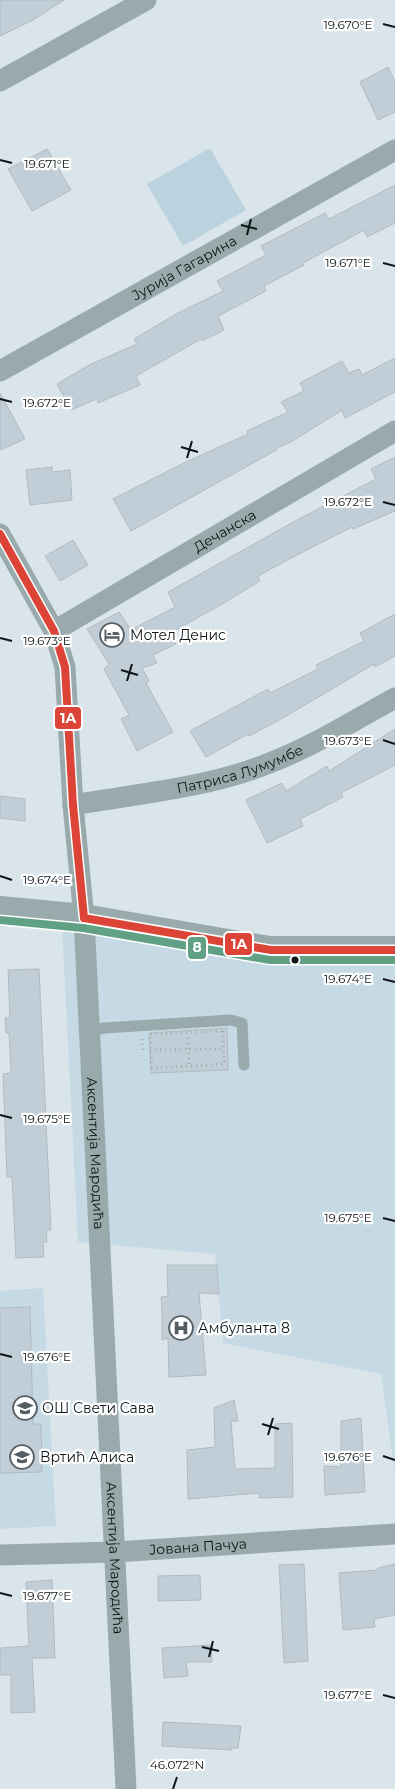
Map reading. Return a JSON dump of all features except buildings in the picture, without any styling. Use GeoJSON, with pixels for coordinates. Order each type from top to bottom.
{"type":"FeatureCollection","features":[{"type":"Feature","properties":{"kind":"street"},"geometry":{"type":"LineString","coordinates":[[0,81],[146,0]]}},
{"type":"Feature","properties":{"kind":"street","name":"Јурија Гагарина"},"geometry":{"type":"LineString","coordinates":[[0,371],[395,150]]}},
{"type":"Feature","properties":{"kind":"street","name":"Дечанска"},"geometry":{"type":"LineString","coordinates":[[54,631],[395,431]]}},
{"type":"Feature","properties":{"kind":"street","name":"Аксентија Мародића"},"geometry":{"type":"LineString","coordinates":[[0,534],[54,631],[65,668],[73,804],[84,918],[126,1789]]}},
{"type":"Feature","properties":{"kind":"street","name":"Патриса Лумумбе"},"geometry":{"type":"LineString","coordinates":[[73,804],[176,788],[266,765],[330,735],[395,698]]}},
{"type":"Feature","properties":{"kind":"street"},"geometry":{"type":"LineString","coordinates":[[0,910],[84,918],[264,949],[395,950]]}},
{"type":"Feature","properties":{"kind":"street","name":"Јована Пачуа"},"geometry":{"type":"LineString","coordinates":[[0,1554],[115,1552],[395,1534]]}},
{"type":"Feature","properties":{"kind":"lane"},"geometry":{"type":"LineString","coordinates":[[90,1031],[104,1028],[231,1020],[242,1023],[244,1065]]}},
{"type":"Feature","properties":{"kind":"path"},"geometry":{"type":"LineString","coordinates":[[188,1033],[189,1066]]}},
{"type":"Feature","properties":{"kind":"path"},"geometry":{"type":"LineString","coordinates":[[224,1064],[152,1068],[150,1050],[225,1048]]}},
{"type":"Feature","properties":{"kind":"shaded area"},"geometry":{"type":"Polygon","coordinates":[[[210,148],[246,210],[183,246],[147,184],[210,148]]]}},
{"type":"Feature","properties":{"kind":"shaded area"},"geometry":{"type":"Polygon","coordinates":[[[62,926],[395,952],[395,1475],[381,1374],[223,1343],[215,1254],[78,1242],[62,926]]]}},
{"type":"Feature","properties":{"kind":"shaded area","name":"ОШ Свети Сава"},"geometry":{"type":"Polygon","coordinates":[[[43,1288],[56,1526],[0,1529],[0,1291],[43,1288]]]}},
{"type":"Feature","properties":{"kind":"transit line","name":"1A"},"geometry":{"type":"LineString","coordinates":[[0,534],[54,631],[65,667],[73,805],[84,918]]}},
{"type":"Feature","properties":{"kind":"transit line","name":"1A"},"geometry":{"type":"LineString","coordinates":[[84,918],[271,950],[395,950]]}},
{"type":"Feature","properties":{"kind":"transit line","name":"8"},"geometry":{"type":"LineString","coordinates":[[0,920],[83,928],[270,960],[395,960]]}},
{"type":"Feature","properties":{"kind":"place","name":"Мотел Денис"},"geometry":{"type":"Point","coordinates":[112,635]}},
{"type":"Feature","properties":{"kind":"place","name":"Амбуланта 8"},"geometry":{"type":"Point","coordinates":[181,1328]}},
{"type":"Feature","properties":{"kind":"place","name":"ОШ Свети Сава"},"geometry":{"type":"Point","coordinates":[25,1408]}},
{"type":"Feature","properties":{"kind":"place","name":"Вртић Алиса"},"geometry":{"type":"Point","coordinates":[22,1457]}}]}
